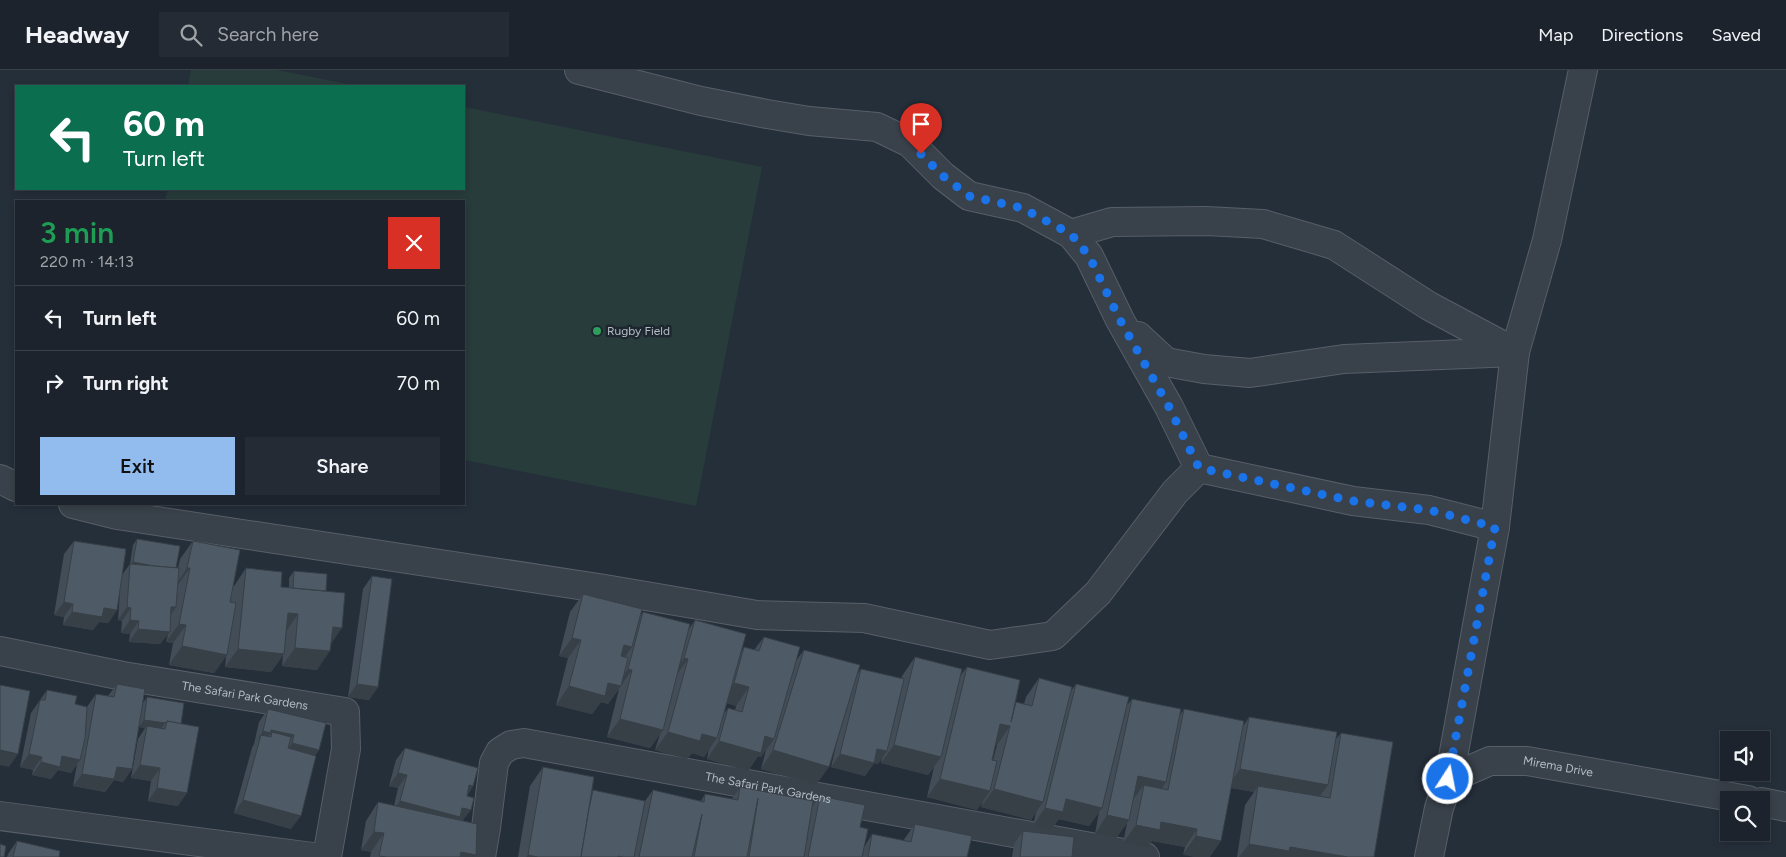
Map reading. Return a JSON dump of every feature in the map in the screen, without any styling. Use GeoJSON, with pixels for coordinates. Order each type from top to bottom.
{"type":"FeatureCollection","features":[{"type":"Feature","properties":{"kind":"street"},"geometry":{"type":"LineString","coordinates":[[579,70],[701,101],[768,114],[809,121],[877,127],[910,143],[943,176],[969,196],[1022,208],[1071,234],[1089,256],[1120,320],[1169,407],[1199,468]]}},
{"type":"Feature","properties":{"kind":"street"},"geometry":{"type":"LineString","coordinates":[[1430,857],[1439,808],[1448,779],[1495,527],[1514,352],[1547,240],[1583,70]]}},
{"type":"Feature","properties":{"kind":"street"},"geometry":{"type":"LineString","coordinates":[[1071,234],[1112,222],[1206,221],[1263,224],[1334,245],[1429,306],[1514,352]]}},
{"type":"Feature","properties":{"kind":"street"},"geometry":{"type":"LineString","coordinates":[[1120,320],[1166,362],[1204,369],[1250,373],[1344,359],[1514,352]]}},
{"type":"Feature","properties":{"kind":"street"},"geometry":{"type":"LineString","coordinates":[[1199,468],[1353,501],[1429,510],[1495,527]]}},
{"type":"Feature","properties":{"kind":"street"},"geometry":{"type":"LineString","coordinates":[[77,505],[117,516],[605,589],[757,615],[864,618],[990,645],[1053,636],[1098,593],[1169,499],[1199,468]]}},
{"type":"Feature","properties":{"kind":"street"},"geometry":{"type":"LineString","coordinates":[[0,479],[15,486]]}},
{"type":"Feature","properties":{"kind":"street","name":"The Safari Park Gardens"},"geometry":{"type":"LineString","coordinates":[[0,651],[123,676],[345,712],[346,749],[327,857]]}},
{"type":"Feature","properties":{"kind":"street","name":"The Safari Park Gardens"},"geometry":{"type":"LineString","coordinates":[[481,857],[494,763],[500,752],[512,745],[524,743],[1144,857]]}},
{"type":"Feature","properties":{"kind":"street","name":"Mirema Drive"},"geometry":{"type":"LineString","coordinates":[[1448,779],[1490,761],[1527,761],[1720,795]]}},
{"type":"Feature","properties":{"kind":"street"},"geometry":{"type":"LineString","coordinates":[[1770,804],[1786,807]]}},
{"type":"Feature","properties":{"kind":"street"},"geometry":{"type":"LineString","coordinates":[[0,816],[313,857]]}},
{"type":"Feature","properties":{"kind":"green space"},"geometry":{"type":"Polygon","coordinates":[[[191,70],[277,70],[353,85],[188,85],[191,70]]]}},
{"type":"Feature","properties":{"kind":"green space","name":"Rugby Field"},"geometry":{"type":"Polygon","coordinates":[[[465,107],[762,167],[696,506],[465,460],[465,200],[165,200],[168,190],[465,190],[465,107]]]}},
{"type":"Feature","properties":{"kind":"building"},"geometry":{"type":"Polygon","coordinates":[[[137,539],[180,546],[176,568],[133,562],[137,539]]]}},
{"type":"Feature","properties":{"kind":"building"},"geometry":{"type":"Polygon","coordinates":[[[74,541],[126,549],[117,610],[104,608],[102,617],[72,612],[73,604],[64,602],[74,541]]]}},
{"type":"Feature","properties":{"kind":"building"},"geometry":{"type":"Polygon","coordinates":[[[193,541],[240,550],[230,602],[236,603],[227,655],[182,646],[186,625],[179,624],[190,568],[187,568],[193,541]]]}},
{"type":"Feature","properties":{"kind":"building"},"geometry":{"type":"Polygon","coordinates":[[[130,564],[179,568],[176,607],[171,607],[170,632],[138,629],[139,621],[130,620],[131,608],[127,607],[130,564]]]}},
{"type":"Feature","properties":{"kind":"building"},"geometry":{"type":"Polygon","coordinates":[[[246,568],[282,572],[281,587],[345,593],[342,628],[333,627],[330,651],[295,648],[298,614],[288,613],[284,654],[238,649],[246,568]]]}},
{"type":"Feature","properties":{"kind":"building"},"geometry":{"type":"Polygon","coordinates":[[[294,571],[327,574],[326,591],[293,588],[294,571]]]}},
{"type":"Feature","properties":{"kind":"building"},"geometry":{"type":"Polygon","coordinates":[[[372,576],[392,579],[378,687],[357,684],[372,576]]]}},
{"type":"Feature","properties":{"kind":"building"},"geometry":{"type":"Polygon","coordinates":[[[583,594],[642,609],[632,647],[624,645],[621,656],[628,658],[621,686],[608,683],[605,696],[569,686],[581,640],[572,638],[583,594]]]}},
{"type":"Feature","properties":{"kind":"building"},"geometry":{"type":"Polygon","coordinates":[[[643,612],[690,624],[663,730],[620,719],[632,670],[628,669],[643,612]]]}},
{"type":"Feature","properties":{"kind":"building"},"geometry":{"type":"Polygon","coordinates":[[[695,620],[746,634],[717,738],[702,734],[700,741],[668,732],[688,659],[684,658],[695,620]]]}},
{"type":"Feature","properties":{"kind":"building"},"geometry":{"type":"Polygon","coordinates":[[[764,637],[800,647],[774,739],[765,736],[761,753],[719,741],[728,708],[742,712],[749,687],[734,683],[744,647],[759,651],[764,637]]]}},
{"type":"Feature","properties":{"kind":"building"},"geometry":{"type":"Polygon","coordinates":[[[804,650],[860,665],[829,767],[773,750],[804,650]]]}},
{"type":"Feature","properties":{"kind":"building"},"geometry":{"type":"Polygon","coordinates":[[[915,657],[962,669],[941,757],[894,745],[915,657]]]}},
{"type":"Feature","properties":{"kind":"building"},"geometry":{"type":"Polygon","coordinates":[[[967,667],[1020,680],[1011,722],[1016,702],[1032,706],[1039,678],[1072,687],[1043,802],[994,789],[1010,726],[1000,724],[992,760],[997,761],[990,791],[940,779],[967,667]]]}},
{"type":"Feature","properties":{"kind":"building"},"geometry":{"type":"Polygon","coordinates":[[[861,669],[904,679],[887,751],[877,749],[874,763],[840,754],[861,669]]]}},
{"type":"Feature","properties":{"kind":"building"},"geometry":{"type":"Polygon","coordinates":[[[117,684],[145,689],[132,769],[117,767],[114,779],[82,774],[96,694],[114,697],[117,684]]]}},
{"type":"Feature","properties":{"kind":"building"},"geometry":{"type":"Polygon","coordinates":[[[1076,684],[1129,697],[1102,808],[1066,799],[1063,812],[1045,808],[1076,684]]]}},
{"type":"Feature","properties":{"kind":"building"},"geometry":{"type":"Polygon","coordinates":[[[0,685],[30,691],[18,754],[0,750],[0,685]]]}},
{"type":"Feature","properties":{"kind":"building"},"geometry":{"type":"Polygon","coordinates":[[[47,690],[77,696],[75,704],[87,707],[85,738],[80,760],[62,756],[60,767],[41,762],[42,757],[29,754],[40,700],[45,700],[47,690]]]}},
{"type":"Feature","properties":{"kind":"building"},"geometry":{"type":"Polygon","coordinates":[[[147,697],[184,703],[181,724],[144,720],[147,697]]]}},
{"type":"Feature","properties":{"kind":"building"},"geometry":{"type":"Polygon","coordinates":[[[1132,699],[1181,709],[1166,782],[1138,776],[1129,820],[1107,815],[1132,699]]]}},
{"type":"Feature","properties":{"kind":"building"},"geometry":{"type":"Polygon","coordinates":[[[268,709],[326,723],[319,750],[292,743],[294,735],[271,730],[270,733],[263,731],[268,709]]]}},
{"type":"Feature","properties":{"kind":"building"},"geometry":{"type":"Polygon","coordinates":[[[1184,709],[1244,721],[1221,841],[1196,836],[1197,829],[1161,822],[1160,830],[1136,825],[1144,785],[1168,790],[1184,709]]]}},
{"type":"Feature","properties":{"kind":"building"},"geometry":{"type":"Polygon","coordinates":[[[1249,717],[1337,732],[1328,785],[1240,769],[1249,717]]]}},
{"type":"Feature","properties":{"kind":"building"},"geometry":{"type":"Polygon","coordinates":[[[167,721],[199,727],[187,793],[157,788],[160,768],[140,765],[147,726],[165,729],[167,721]]]}},
{"type":"Feature","properties":{"kind":"building"},"geometry":{"type":"Polygon","coordinates":[[[272,732],[291,737],[288,748],[316,756],[301,816],[243,800],[261,735],[271,737],[272,732]]]}},
{"type":"Feature","properties":{"kind":"building"},"geometry":{"type":"Polygon","coordinates":[[[1341,733],[1393,742],[1374,857],[1348,857],[1290,847],[1289,851],[1249,844],[1258,786],[1330,798],[1341,733]]]}},
{"type":"Feature","properties":{"kind":"building"},"geometry":{"type":"Polygon","coordinates":[[[405,748],[478,768],[473,786],[469,785],[467,796],[474,798],[471,810],[462,808],[460,817],[400,801],[407,775],[398,773],[405,748]]]}},
{"type":"Feature","properties":{"kind":"building"},"geometry":{"type":"Polygon","coordinates":[[[543,767],[594,777],[581,857],[538,857],[528,855],[543,767]]]}},
{"type":"Feature","properties":{"kind":"building"},"geometry":{"type":"Polygon","coordinates":[[[740,787],[813,801],[804,857],[749,857],[758,798],[747,857],[694,857],[702,814],[692,857],[639,857],[653,790],[704,802],[705,794],[738,800],[740,787]]]}},
{"type":"Feature","properties":{"kind":"building"},"geometry":{"type":"Polygon","coordinates":[[[593,790],[645,801],[634,857],[581,857],[593,790]]]}},
{"type":"Feature","properties":{"kind":"building"},"geometry":{"type":"Polygon","coordinates":[[[820,796],[865,805],[860,827],[868,829],[862,857],[808,857],[820,796]]]}},
{"type":"Feature","properties":{"kind":"building"},"geometry":{"type":"Polygon","coordinates":[[[378,802],[477,824],[476,855],[461,852],[460,857],[379,856],[384,833],[374,832],[378,802]]]}},
{"type":"Feature","properties":{"kind":"building"},"geometry":{"type":"Polygon","coordinates":[[[915,824],[972,836],[967,857],[868,857],[872,834],[911,842],[915,824]]]}},
{"type":"Feature","properties":{"kind":"building"},"geometry":{"type":"Polygon","coordinates":[[[1023,831],[1074,837],[1072,857],[1020,857],[1023,831]]]}},
{"type":"Feature","properties":{"kind":"building"},"geometry":{"type":"Polygon","coordinates":[[[17,841],[60,851],[59,857],[13,857],[17,841]]]}},
{"type":"Feature","properties":{"kind":"building"},"geometry":{"type":"Polygon","coordinates":[[[0,844],[6,846],[4,857],[0,857],[0,844]]]}},
{"type":"Feature","properties":{"kind":"place","name":"Rugby Field"},"geometry":{"type":"Point","coordinates":[597,331]}},
{"type":"Feature","properties":{"kind":"route"},"geometry":{"type":"LineString","coordinates":[[921,154],[943,176],[969,196],[1022,208],[1071,234],[1089,256],[1120,320],[1169,407],[1199,468],[1353,501],[1429,510],[1495,527],[1448,779]]}}]}
